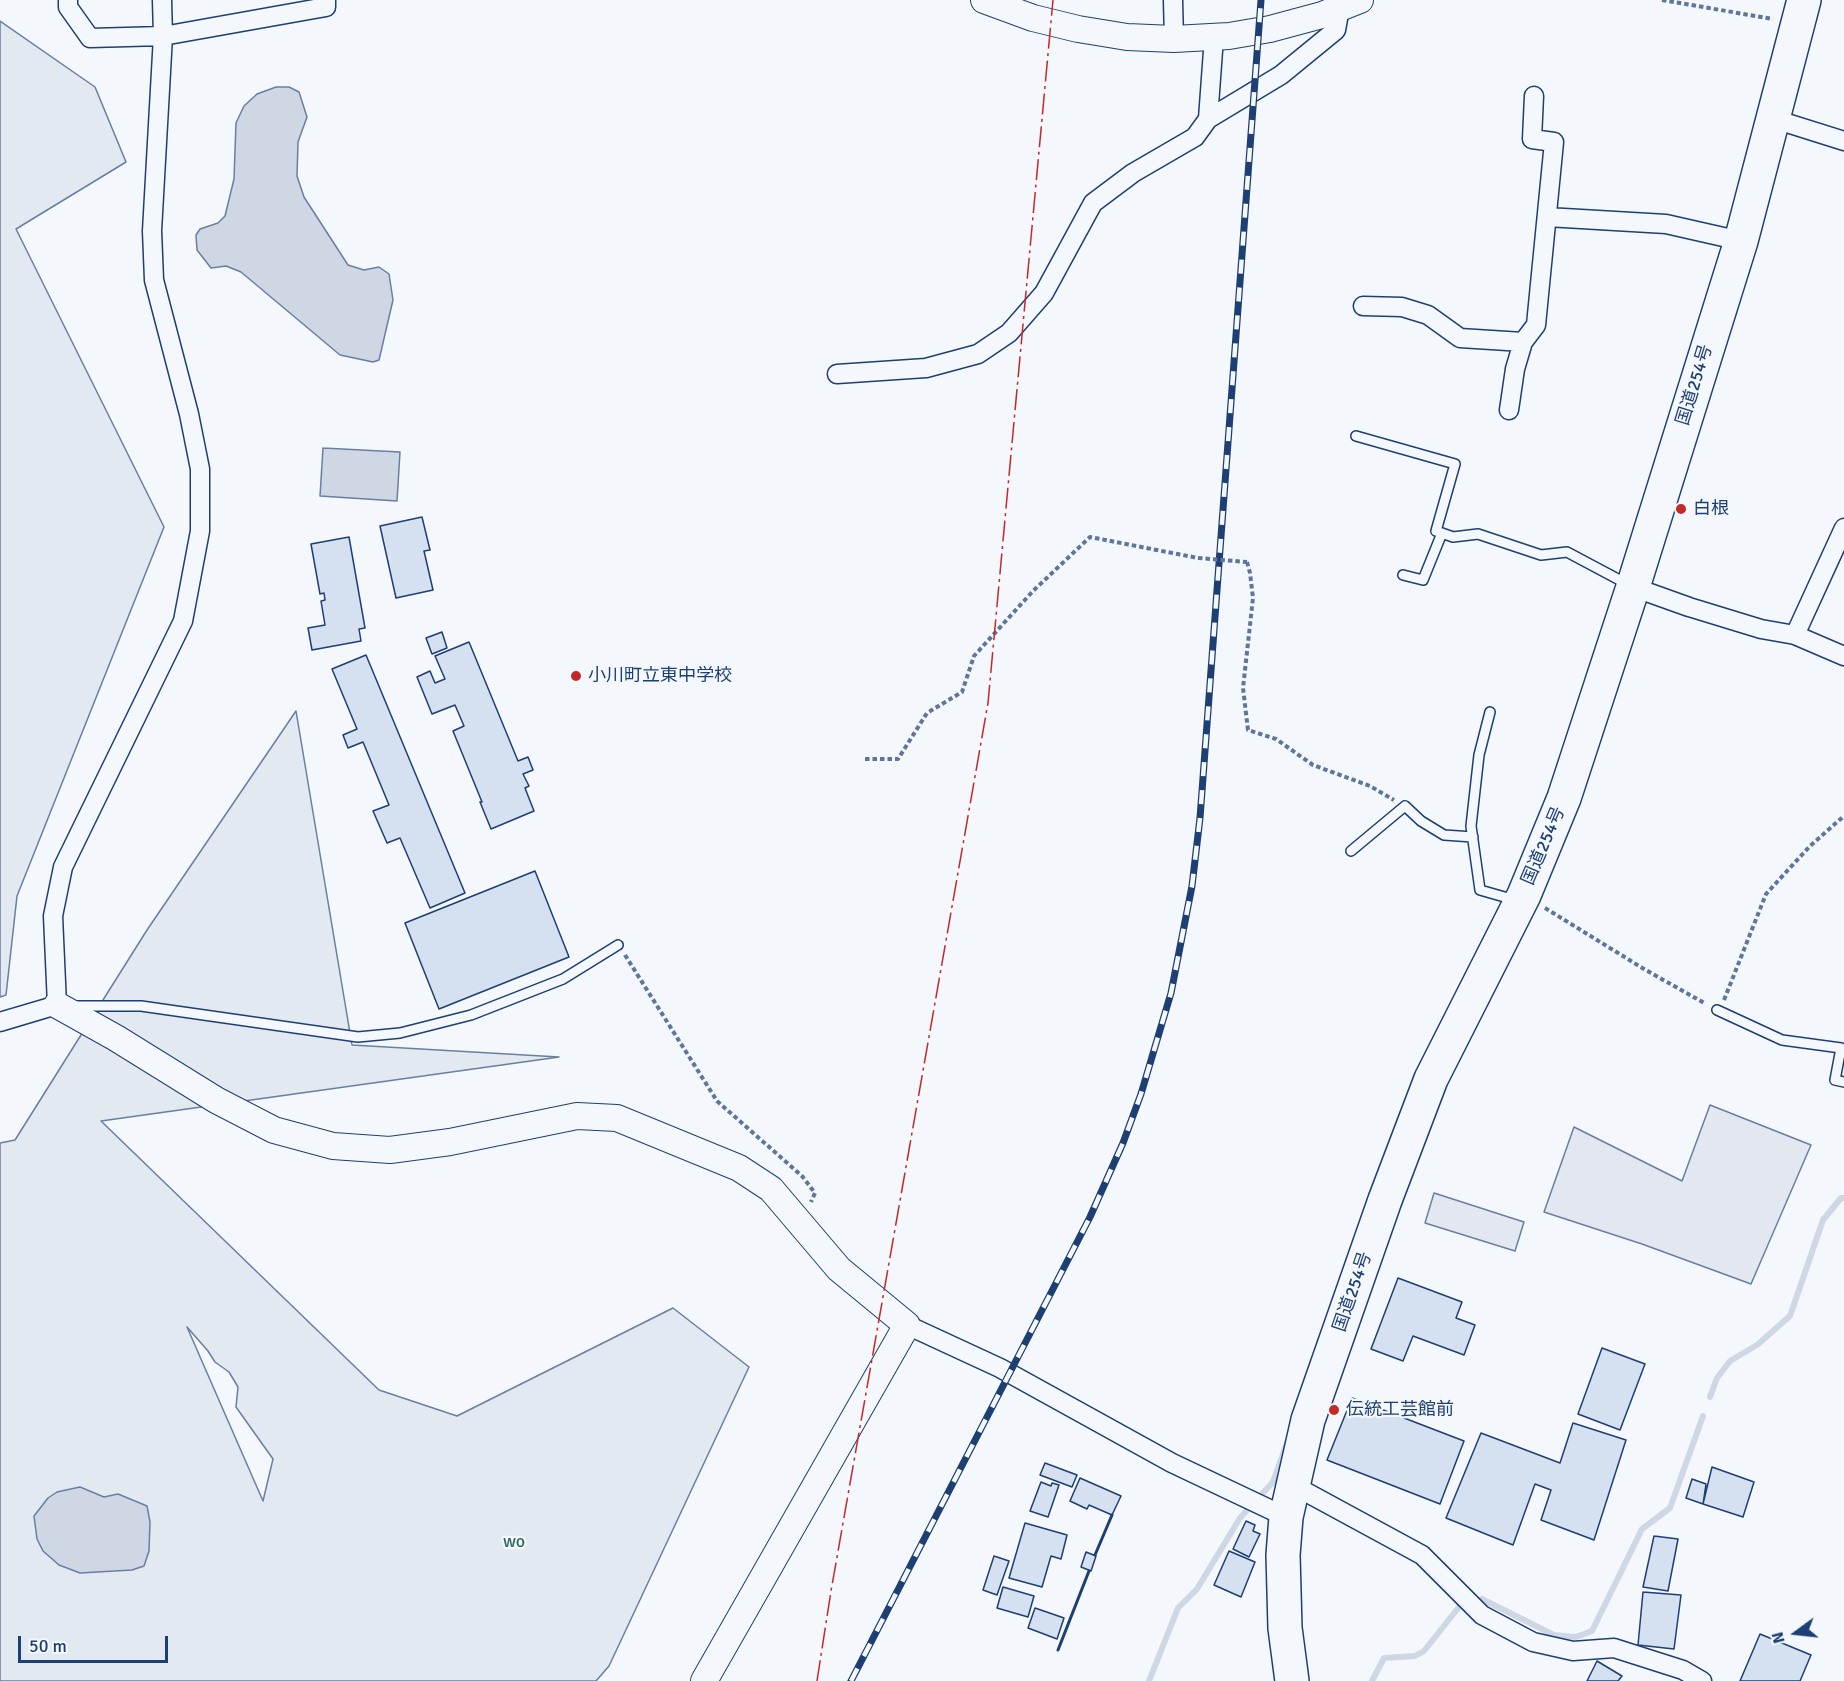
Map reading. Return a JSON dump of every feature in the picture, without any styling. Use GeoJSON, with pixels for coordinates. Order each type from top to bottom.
{"type":"FeatureCollection","features":[{"type":"Feature","properties":{"kind":"highway","name":"国道254号"},"geometry":{"type":"LineString","coordinates":[[1292,1681],[1285,1617],[1282,1555],[1286,1517],[1312,1409],[1385,1200],[1431,1079],[1522,898],[1564,798],[1633,587],[1741,241],[1771,118],[1801,12]]}},
{"type":"Feature","properties":{"kind":"street"},"geometry":{"type":"LineString","coordinates":[[68,0],[68,7],[90,38],[163,36],[326,7],[326,0]]}},
{"type":"Feature","properties":{"kind":"street"},"geometry":{"type":"LineString","coordinates":[[57,1005],[53,916],[63,867],[183,621],[200,531],[200,469],[189,414],[154,280],[152,231],[163,36],[162,0]]}},
{"type":"Feature","properties":{"kind":"street"},"geometry":{"type":"LineString","coordinates":[[984,0],[1033,18],[1078,30],[1126,37],[1174,39],[1214,37],[1270,29],[1350,4]]}},
{"type":"Feature","properties":{"kind":"street"},"geometry":{"type":"LineString","coordinates":[[1173,0],[1174,39]]}},
{"type":"Feature","properties":{"kind":"street"},"geometry":{"type":"LineString","coordinates":[[837,374],[926,368],[978,354],[1009,333],[1044,293],[1093,203],[1134,173],[1195,137],[1208,119],[1281,75],[1336,30],[1350,4]]}},
{"type":"Feature","properties":{"kind":"street"},"geometry":{"type":"LineString","coordinates":[[1208,119],[1214,37]]}},
{"type":"Feature","properties":{"kind":"street"},"geometry":{"type":"LineString","coordinates":[[1509,410],[1515,369],[1523,342],[1536,325],[1554,142],[1532,139],[1534,96]]}},
{"type":"Feature","properties":{"kind":"street"},"geometry":{"type":"LineString","coordinates":[[1771,118],[1844,141]]}},
{"type":"Feature","properties":{"kind":"street"},"geometry":{"type":"LineString","coordinates":[[1548,217],[1666,224],[1741,241]]}},
{"type":"Feature","properties":{"kind":"street"},"geometry":{"type":"LineString","coordinates":[[1363,306],[1402,307],[1428,315],[1460,338],[1523,342]]}},
{"type":"Feature","properties":{"kind":"street"},"geometry":{"type":"LineString","coordinates":[[1795,635],[1844,528]]}},
{"type":"Feature","properties":{"kind":"street"},"geometry":{"type":"LineString","coordinates":[[1633,587],[1730,620],[1795,635],[1844,656]]}},
{"type":"Feature","properties":{"kind":"street"},"geometry":{"type":"LineString","coordinates":[[0,1022],[57,1005],[116,1038],[216,1100],[274,1130],[333,1146],[390,1150],[450,1142],[578,1116],[617,1118],[739,1168],[771,1189],[839,1269],[907,1325],[1000,1368],[1172,1463],[1286,1517]]}},
{"type":"Feature","properties":{"kind":"street"},"geometry":{"type":"LineString","coordinates":[[704,1681],[907,1325]]}},
{"type":"Feature","properties":{"kind":"street"},"geometry":{"type":"LineString","coordinates":[[1293,1485],[1422,1555],[1482,1615],[1533,1642],[1573,1651],[1614,1648],[1683,1670],[1702,1681]]}},
{"type":"Feature","properties":{"kind":"lane"},"geometry":{"type":"LineString","coordinates":[[1356,436],[1455,464],[1436,531],[1453,537],[1478,534],[1541,555],[1567,552],[1633,587]]}},
{"type":"Feature","properties":{"kind":"lane"},"geometry":{"type":"LineString","coordinates":[[1403,575],[1423,580],[1442,534]]}},
{"type":"Feature","properties":{"kind":"lane"},"geometry":{"type":"LineString","coordinates":[[1490,712],[1479,754],[1471,826],[1480,890],[1522,898]]}},
{"type":"Feature","properties":{"kind":"lane"},"geometry":{"type":"LineString","coordinates":[[1351,851],[1405,806],[1421,821],[1444,835],[1473,837]]}},
{"type":"Feature","properties":{"kind":"lane"},"geometry":{"type":"LineString","coordinates":[[57,1005],[141,1006],[358,1037],[400,1034],[471,1015],[563,979],[618,945]]}},
{"type":"Feature","properties":{"kind":"lane"},"geometry":{"type":"LineString","coordinates":[[1717,1011],[1782,1040],[1841,1048],[1835,1080],[1844,1082]]}},
{"type":"Feature","properties":{"kind":"path"},"geometry":{"type":"LineString","coordinates":[[1662,0],[1801,12]]}},
{"type":"Feature","properties":{"kind":"path"},"geometry":{"type":"LineString","coordinates":[[865,759],[898,759],[927,713],[962,692],[974,656],[1033,591],[1090,537],[1198,558],[1247,562],[1252,598],[1243,688],[1248,730],[1276,739],[1313,765],[1370,786],[1405,806]]}},
{"type":"Feature","properties":{"kind":"path"},"geometry":{"type":"LineString","coordinates":[[1522,898],[1717,1011],[1728,995],[1766,894],[1810,846],[1844,816]]}},
{"type":"Feature","properties":{"kind":"path"},"geometry":{"type":"LineString","coordinates":[[618,945],[717,1101],[802,1176],[814,1193]]}},
{"type":"Feature","properties":{"kind":"green space"},"geometry":{"type":"Polygon","coordinates":[[[0,21],[95,87],[126,162],[16,229],[164,527],[17,896],[6,995],[0,997],[0,21]]]}},
{"type":"Feature","properties":{"kind":"green space","name":"wo"},"geometry":{"type":"Polygon","coordinates":[[[296,711],[352,1045],[559,1057],[101,1121],[379,1390],[457,1416],[673,1308],[749,1367],[609,1666],[596,1681],[0,1681],[0,1143],[15,1140],[147,930],[296,711]],[[187,1327],[263,1501],[273,1459],[236,1407],[238,1387],[229,1372],[215,1362],[187,1327]]]}},
{"type":"Feature","properties":{"kind":"shaded area"},"geometry":{"type":"Polygon","coordinates":[[[276,87],[289,87],[299,92],[307,117],[298,142],[297,176],[304,197],[348,265],[364,270],[379,267],[389,274],[393,300],[379,360],[373,362],[340,355],[241,272],[226,266],[211,268],[197,250],[196,235],[200,229],[218,223],[225,216],[234,179],[236,123],[244,106],[257,94],[276,87]]]}},
{"type":"Feature","properties":{"kind":"shaded area"},"geometry":{"type":"Polygon","coordinates":[[[323,448],[400,452],[397,501],[320,496],[323,448]]]}},
{"type":"Feature","properties":{"kind":"shaded area"},"geometry":{"type":"Polygon","coordinates":[[[1710,1105],[1811,1145],[1751,1284],[1642,1244],[1544,1212],[1574,1127],[1682,1181],[1710,1105]]]}},
{"type":"Feature","properties":{"kind":"shaded area"},"geometry":{"type":"Polygon","coordinates":[[[1434,1193],[1524,1222],[1515,1251],[1425,1223],[1434,1193]]]}},
{"type":"Feature","properties":{"kind":"shaded area"},"geometry":{"type":"Polygon","coordinates":[[[80,1487],[104,1497],[118,1494],[147,1506],[150,1522],[149,1551],[144,1566],[132,1570],[80,1573],[59,1565],[43,1551],[37,1539],[34,1516],[48,1498],[57,1492],[80,1487]]]}},
{"type":"Feature","properties":{"kind":"building"},"geometry":{"type":"Polygon","coordinates":[[[422,517],[430,550],[424,551],[433,590],[396,598],[380,526],[422,517]]]}},
{"type":"Feature","properties":{"kind":"building"},"geometry":{"type":"Polygon","coordinates":[[[349,537],[365,628],[359,629],[361,641],[312,650],[308,628],[325,625],[321,601],[325,600],[324,593],[320,594],[311,544],[349,537]]]}},
{"type":"Feature","properties":{"kind":"building"},"geometry":{"type":"Polygon","coordinates":[[[442,632],[447,648],[432,654],[426,638],[442,632]]]}},
{"type":"Feature","properties":{"kind":"building"},"geometry":{"type":"Polygon","coordinates":[[[469,642],[518,761],[528,757],[533,770],[523,774],[529,786],[525,788],[534,811],[491,829],[453,731],[464,726],[455,705],[432,714],[417,677],[430,671],[435,683],[445,679],[435,656],[469,642]]]}},
{"type":"Feature","properties":{"kind":"building"},"geometry":{"type":"Polygon","coordinates":[[[366,655],[465,893],[430,908],[400,838],[387,843],[373,811],[389,805],[363,742],[348,748],[343,735],[357,729],[332,669],[366,655]]]}},
{"type":"Feature","properties":{"kind":"building"},"geometry":{"type":"Polygon","coordinates":[[[535,871],[569,957],[439,1009],[405,923],[535,871]]]}},
{"type":"Feature","properties":{"kind":"building"},"geometry":{"type":"Polygon","coordinates":[[[1398,1278],[1462,1302],[1456,1318],[1475,1325],[1464,1355],[1413,1336],[1403,1361],[1371,1349],[1398,1278]]]}},
{"type":"Feature","properties":{"kind":"building"},"geometry":{"type":"Polygon","coordinates":[[[1602,1348],[1645,1364],[1620,1430],[1578,1414],[1602,1348]]]}},
{"type":"Feature","properties":{"kind":"building"},"geometry":{"type":"Polygon","coordinates":[[[1352,1398],[1464,1441],[1440,1504],[1327,1460],[1352,1398]]]}},
{"type":"Feature","properties":{"kind":"building"},"geometry":{"type":"Polygon","coordinates":[[[1573,1423],[1626,1440],[1594,1540],[1541,1520],[1551,1490],[1535,1484],[1513,1545],[1446,1518],[1481,1433],[1560,1463],[1573,1423]]]}},
{"type":"Feature","properties":{"kind":"building"},"geometry":{"type":"Polygon","coordinates":[[[1045,1463],[1077,1475],[1072,1487],[1040,1475],[1045,1463]]]}},
{"type":"Feature","properties":{"kind":"building"},"geometry":{"type":"Polygon","coordinates":[[[1712,1467],[1754,1482],[1743,1517],[1703,1504],[1712,1467]]]}},
{"type":"Feature","properties":{"kind":"building"},"geometry":{"type":"Polygon","coordinates":[[[1080,1478],[1121,1496],[1112,1515],[1089,1505],[1087,1509],[1070,1501],[1080,1478]]]}},
{"type":"Feature","properties":{"kind":"building"},"geometry":{"type":"Polygon","coordinates":[[[1692,1479],[1706,1484],[1703,1504],[1686,1498],[1692,1479]]]}},
{"type":"Feature","properties":{"kind":"building"},"geometry":{"type":"Polygon","coordinates":[[[1041,1482],[1051,1486],[1052,1483],[1059,1485],[1048,1517],[1030,1511],[1041,1482]]]}},
{"type":"Feature","properties":{"kind":"building"},"geometry":{"type":"Polygon","coordinates":[[[1246,1521],[1255,1525],[1253,1531],[1260,1534],[1249,1557],[1233,1549],[1246,1521]]]}},
{"type":"Feature","properties":{"kind":"building"},"geometry":{"type":"Polygon","coordinates":[[[1025,1523],[1067,1535],[1061,1559],[1051,1556],[1042,1587],[1009,1578],[1025,1523]]]}},
{"type":"Feature","properties":{"kind":"building"},"geometry":{"type":"Polygon","coordinates":[[[1654,1536],[1678,1539],[1668,1591],[1643,1587],[1654,1536]]]}},
{"type":"Feature","properties":{"kind":"building"},"geometry":{"type":"Polygon","coordinates":[[[1229,1551],[1255,1562],[1241,1597],[1214,1585],[1229,1551]]]}},
{"type":"Feature","properties":{"kind":"building"},"geometry":{"type":"Polygon","coordinates":[[[1086,1552],[1096,1556],[1091,1571],[1081,1567],[1086,1552]]]}},
{"type":"Feature","properties":{"kind":"building"},"geometry":{"type":"Polygon","coordinates":[[[994,1556],[1009,1561],[997,1595],[983,1590],[994,1556]]]}},
{"type":"Feature","properties":{"kind":"building"},"geometry":{"type":"Polygon","coordinates":[[[1003,1587],[1034,1596],[1028,1617],[997,1608],[1003,1587]]]}},
{"type":"Feature","properties":{"kind":"building"},"geometry":{"type":"Polygon","coordinates":[[[1643,1592],[1681,1595],[1674,1649],[1638,1645],[1643,1592]]]}},
{"type":"Feature","properties":{"kind":"building"},"geometry":{"type":"Polygon","coordinates":[[[1035,1608],[1064,1618],[1057,1639],[1028,1628],[1035,1608]]]}},
{"type":"Feature","properties":{"kind":"building"},"geometry":{"type":"Polygon","coordinates":[[[1760,1634],[1811,1655],[1800,1681],[1740,1681],[1760,1634]]]}},
{"type":"Feature","properties":{"kind":"building"},"geometry":{"type":"Polygon","coordinates":[[[1597,1661],[1622,1676],[1618,1681],[1587,1681],[1597,1661]]]}},
{"type":"Feature","properties":{"kind":"waterway"},"geometry":{"type":"LineString","coordinates":[[1710,1397],[1717,1378],[1730,1361],[1757,1345],[1790,1316],[1823,1220],[1841,1198],[1844,1198]]}},
{"type":"Feature","properties":{"kind":"waterway"},"geometry":{"type":"LineString","coordinates":[[1482,1599],[1554,1635],[1576,1637],[1592,1631],[1642,1529],[1670,1508],[1703,1416]]}},
{"type":"Feature","properties":{"kind":"waterway"},"geometry":{"type":"LineString","coordinates":[[1149,1681],[1178,1608],[1197,1589],[1240,1518],[1273,1482],[1287,1443]]}},
{"type":"Feature","properties":{"kind":"waterway"},"geometry":{"type":"LineString","coordinates":[[1372,1681],[1384,1658],[1415,1656],[1424,1651],[1459,1607]]}},
{"type":"Feature","properties":{"kind":"railway"},"geometry":{"type":"LineString","coordinates":[[851,1681],[1090,1217],[1123,1143],[1141,1094],[1171,993],[1192,886],[1200,818],[1261,0]]}},
{"type":"Feature","properties":{"kind":"wall"},"geometry":{"type":"LineString","coordinates":[[1095,1555],[1112,1515]]}},
{"type":"Feature","properties":{"kind":"wall"},"geometry":{"type":"LineString","coordinates":[[1058,1650],[1089,1571]]}},
{"type":"Feature","properties":{"kind":"power"},"geometry":{"type":"LineString","coordinates":[[817,1681],[988,703],[1053,0]]}},
{"type":"Feature","properties":{"kind":"place","name":"白根"},"geometry":{"type":"Point","coordinates":[1681,509]}},
{"type":"Feature","properties":{"kind":"place","name":"小川町立東中学校"},"geometry":{"type":"Point","coordinates":[576,676]}},
{"type":"Feature","properties":{"kind":"place","name":"伝統工芸館前"},"geometry":{"type":"Point","coordinates":[1334,1410]}}]}
